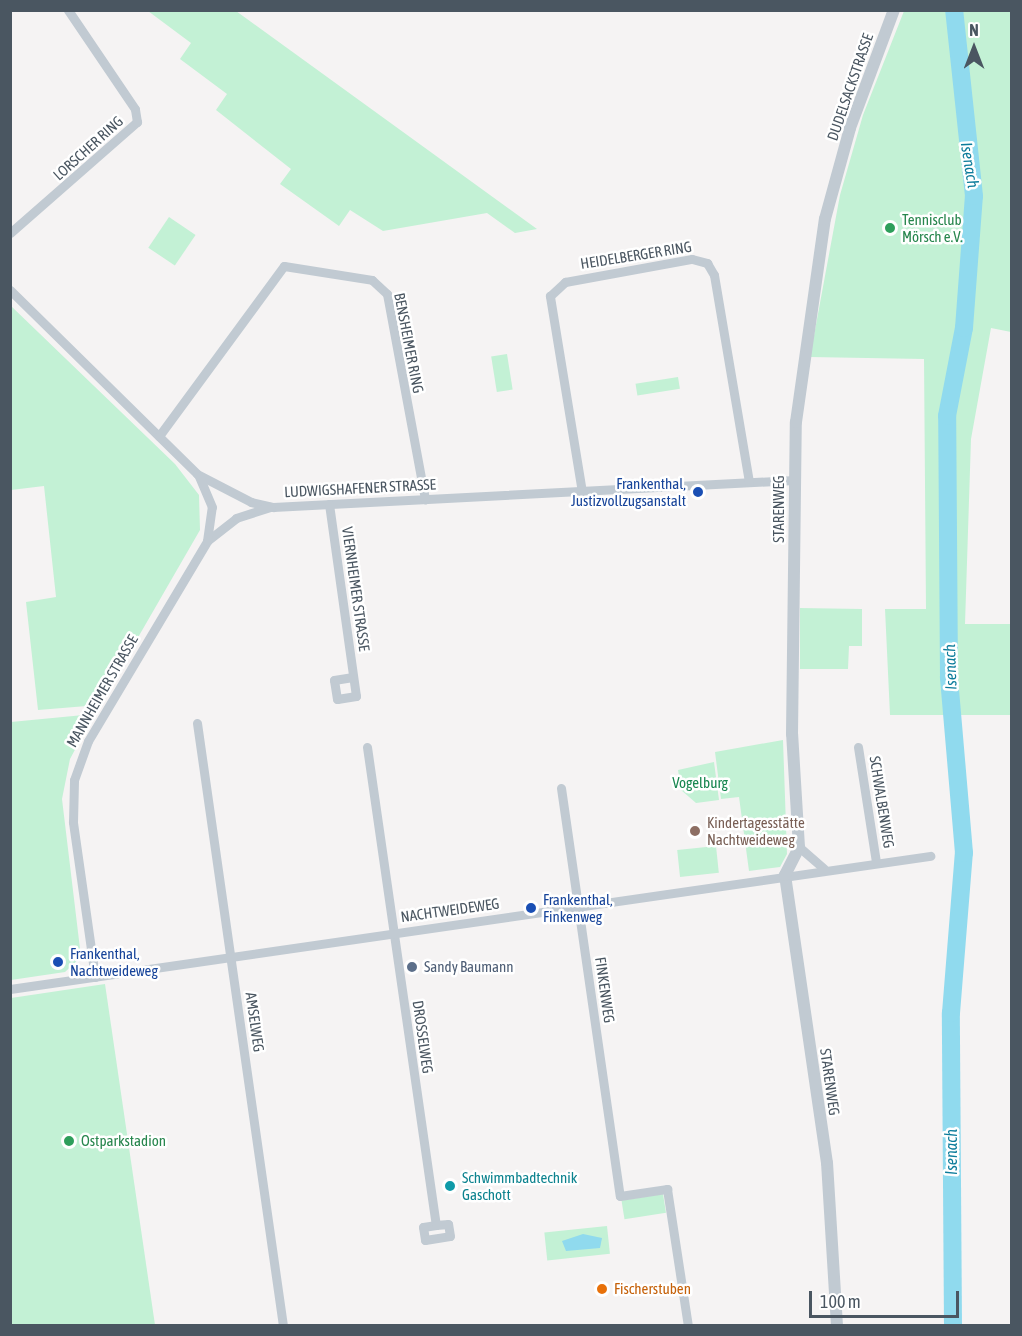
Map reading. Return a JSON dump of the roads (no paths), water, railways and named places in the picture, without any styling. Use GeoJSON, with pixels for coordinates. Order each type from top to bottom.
{"type":"FeatureCollection","features":[{"type":"Feature","properties":{"kind":"street","name":"LORSCHER RING"},"geometry":{"type":"LineString","coordinates":[[10,233],[137,122],[135,109],[68,10]]}},
{"type":"Feature","properties":{"kind":"street","name":"DUDELSACKSTRASSE"},"geometry":{"type":"LineString","coordinates":[[837,174],[894,10]]}},
{"type":"Feature","properties":{"kind":"street","name":"STARENWEG"},"geometry":{"type":"LineString","coordinates":[[799,847],[792,755],[794,480],[803,356],[837,174]]}},
{"type":"Feature","properties":{"kind":"street","name":"HEIDELBERGER RING"},"geometry":{"type":"LineString","coordinates":[[582,492],[550,296],[565,282],[692,259],[707,262],[714,274],[749,482]]}},
{"type":"Feature","properties":{"kind":"street","name":"BENSHEIMER RING"},"geometry":{"type":"LineString","coordinates":[[159,436],[284,266],[372,280],[387,294],[425,500]]}},
{"type":"Feature","properties":{"kind":"street","name":"LUDWIGSHAFENER STRASSE"},"geometry":{"type":"LineString","coordinates":[[10,290],[198,474],[233,495],[273,507],[794,480]]}},
{"type":"Feature","properties":{"kind":"street","name":"MANNHEIMER STRASSE"},"geometry":{"type":"LineString","coordinates":[[198,474],[212,507],[207,541]]}},
{"type":"Feature","properties":{"kind":"street","name":"VIERNHEIMER STRASSE"},"geometry":{"type":"LineString","coordinates":[[329,504],[353,677]]}},
{"type":"Feature","properties":{"kind":"street","name":"MANNHEIMER STRASSE"},"geometry":{"type":"LineString","coordinates":[[95,977],[73,822],[74,780],[88,741],[207,541],[236,518],[273,507]]}},
{"type":"Feature","properties":{"kind":"street","name":"AMSELWEG"},"geometry":{"type":"LineString","coordinates":[[196,723],[283,1326]]}},
{"type":"Feature","properties":{"kind":"street","name":"DROSSELWEG"},"geometry":{"type":"LineString","coordinates":[[367,747],[436,1225]]}},
{"type":"Feature","properties":{"kind":"street","name":"SCHWALBENWEG"},"geometry":{"type":"LineString","coordinates":[[858,747],[876,862]]}},
{"type":"Feature","properties":{"kind":"street","name":"FINKENWEG"},"geometry":{"type":"LineString","coordinates":[[561,788],[620,1196],[667,1189],[688,1326]]}},
{"type":"Feature","properties":{"kind":"street"},"geometry":{"type":"LineString","coordinates":[[785,875],[799,847],[824,869]]}},
{"type":"Feature","properties":{"kind":"street","name":"NACHTWEIDEWEG"},"geometry":{"type":"LineString","coordinates":[[10,989],[824,869],[930,856]]}},
{"type":"Feature","properties":{"kind":"street","name":"STARENWEG"},"geometry":{"type":"LineString","coordinates":[[785,875],[827,1163],[837,1326]]}},
{"type":"Feature","properties":{"kind":"water"},"geometry":{"type":"Polygon","coordinates":[[[583,1234],[602,1238],[600,1248],[566,1251],[562,1241],[583,1234]]]}},
{"type":"Feature","properties":{"kind":"waterway","name":"Isenach"},"geometry":{"type":"LineString","coordinates":[[953,1326],[951,1013],[964,853],[949,677],[947,416],[964,328],[974,196],[954,10]]}},
{"type":"Feature","properties":{"kind":"place","name":"Tennisclub Mörsch e.V."},"geometry":{"type":"Point","coordinates":[890,228]}},
{"type":"Feature","properties":{"kind":"place","name":"Frankenthal, Justizvollzugsanstalt"},"geometry":{"type":"Point","coordinates":[698,492]}},
{"type":"Feature","properties":{"kind":"place","name":"Kindertagesstätte Nachtweideweg"},"geometry":{"type":"Point","coordinates":[695,831]}},
{"type":"Feature","properties":{"kind":"place","name":"Frankenthal, Finkenweg"},"geometry":{"type":"Point","coordinates":[531,908]}},
{"type":"Feature","properties":{"kind":"place","name":"Frankenthal, Nachtweideweg"},"geometry":{"type":"Point","coordinates":[58,962]}},
{"type":"Feature","properties":{"kind":"place","name":"Sandy Baumann"},"geometry":{"type":"Point","coordinates":[412,967]}},
{"type":"Feature","properties":{"kind":"place","name":"Ostparkstadion"},"geometry":{"type":"Point","coordinates":[69,1141]}},
{"type":"Feature","properties":{"kind":"place","name":"Schwimmbadtechnik Gaschott"},"geometry":{"type":"Point","coordinates":[450,1186]}},
{"type":"Feature","properties":{"kind":"place","name":"Fischerstuben"},"geometry":{"type":"Point","coordinates":[602,1289]}},
{"type":"Feature","properties":{"kind":"park label","name":"Vogelburg"},"geometry":{"type":"Point","coordinates":[700,783]}}]}
